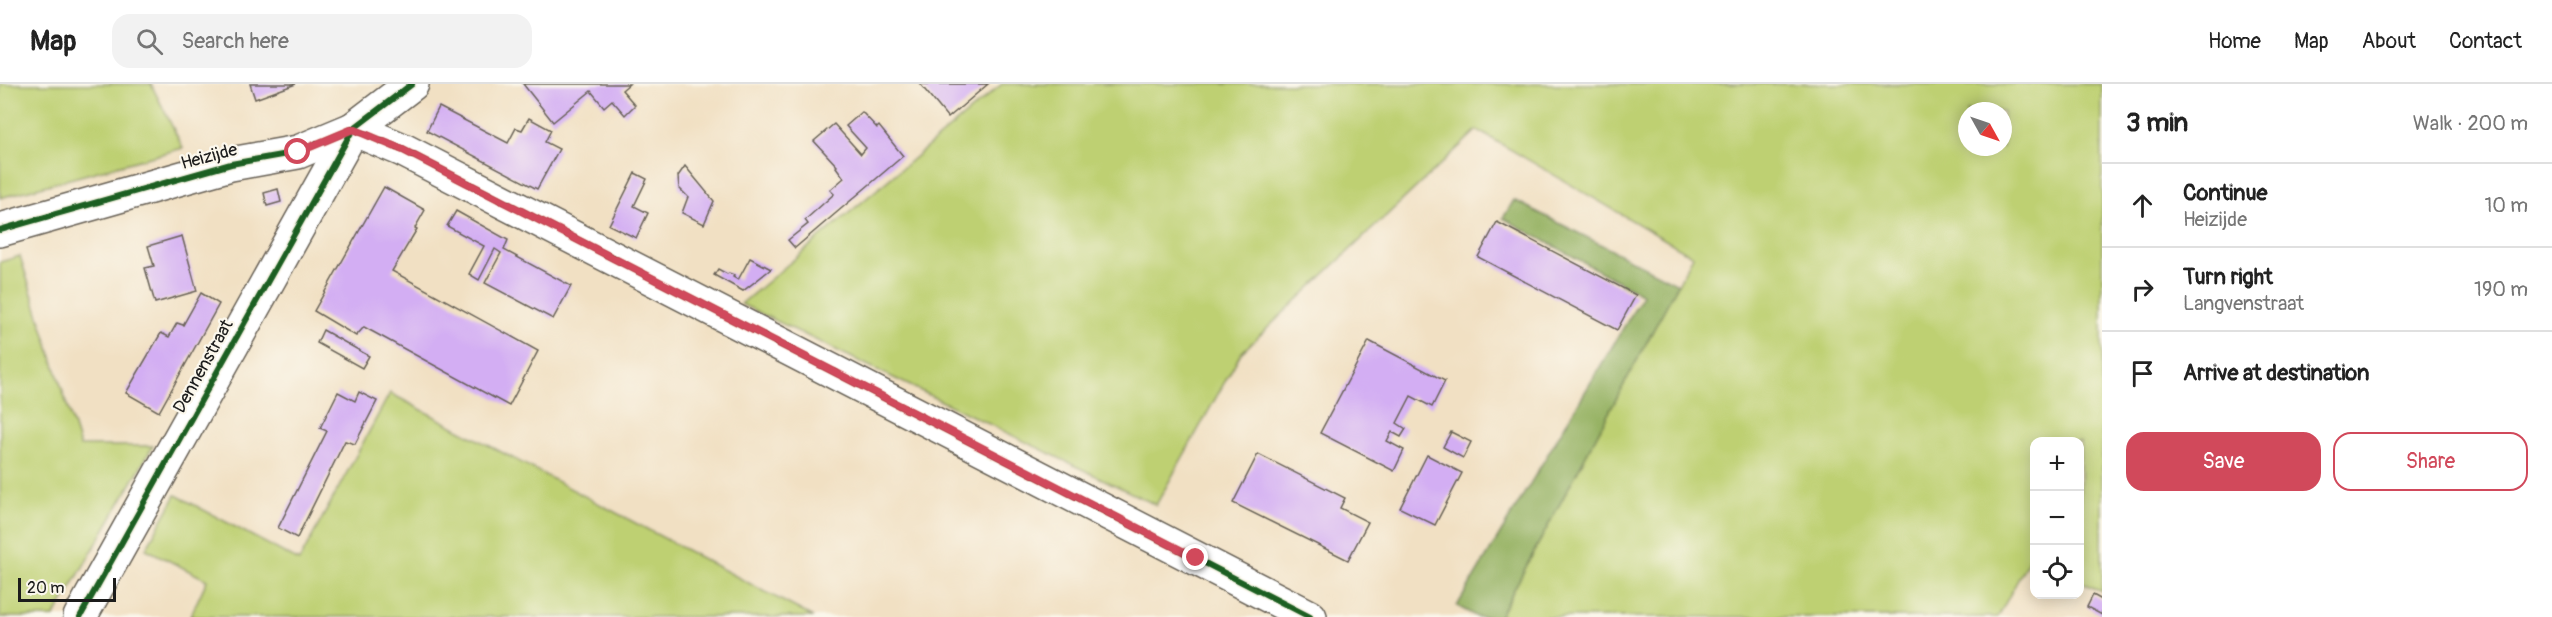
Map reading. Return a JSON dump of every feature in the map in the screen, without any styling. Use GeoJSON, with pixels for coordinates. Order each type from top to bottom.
{"type":"FeatureCollection","features":[{"type":"Feature","properties":{"kind":"street","name":"Heizijde"},"geometry":{"type":"LineString","coordinates":[[0,230],[231,164],[298,152],[353,129],[412,84]]}},
{"type":"Feature","properties":{"kind":"street","name":"Dennenstraat"},"geometry":{"type":"LineString","coordinates":[[80,617],[353,129]]}},
{"type":"Feature","properties":{"kind":"street"},"geometry":{"type":"LineString","coordinates":[[353,129],[414,156],[1310,617]]}},
{"type":"Feature","properties":{"kind":"green space"},"geometry":{"type":"Polygon","coordinates":[[[0,84],[151,84],[183,148],[0,198],[0,84]]]}},
{"type":"Feature","properties":{"kind":"green space"},"geometry":{"type":"Polygon","coordinates":[[[1002,84],[2102,84],[2102,592],[2084,583],[2084,437],[2030,437],[2030,557],[1998,617],[1499,617],[1693,256],[1477,130],[1241,353],[1156,505],[741,304],[1002,84]]]}},
{"type":"Feature","properties":{"kind":"green space"},"geometry":{"type":"Polygon","coordinates":[[[1514,200],[1678,284],[1499,617],[1477,617],[1457,606],[1643,295],[1503,218],[1514,200]]]}},
{"type":"Feature","properties":{"kind":"green space"},"geometry":{"type":"Polygon","coordinates":[[[20,256],[80,446],[153,446],[54,617],[0,617],[0,262],[20,256]]]}},
{"type":"Feature","properties":{"kind":"green space"},"geometry":{"type":"Polygon","coordinates":[[[390,393],[813,617],[190,617],[207,580],[146,549],[176,495],[299,561],[390,393]]]}},
{"type":"Feature","properties":{"kind":"building"},"geometry":{"type":"Polygon","coordinates":[[[250,84],[296,84],[255,99],[250,84]]]}},
{"type":"Feature","properties":{"kind":"building"},"geometry":{"type":"Polygon","coordinates":[[[523,84],[629,84],[622,90],[635,105],[625,115],[612,100],[604,107],[591,91],[553,122],[523,84]]]}},
{"type":"Feature","properties":{"kind":"building"},"geometry":{"type":"Polygon","coordinates":[[[920,84],[988,84],[948,118],[920,84]]]}},
{"type":"Feature","properties":{"kind":"building"},"geometry":{"type":"Polygon","coordinates":[[[439,107],[508,143],[516,128],[522,130],[529,118],[551,130],[545,142],[559,149],[537,189],[427,131],[439,107]]]}},
{"type":"Feature","properties":{"kind":"building"},"geometry":{"type":"Polygon","coordinates":[[[862,112],[877,128],[879,126],[903,156],[795,248],[788,240],[808,224],[805,220],[834,194],[830,190],[844,178],[837,166],[814,141],[834,124],[861,154],[866,148],[846,126],[862,112]]]}},
{"type":"Feature","properties":{"kind":"building"},"geometry":{"type":"Polygon","coordinates":[[[685,166],[714,201],[704,224],[682,213],[688,197],[679,188],[678,176],[685,166]]]}},
{"type":"Feature","properties":{"kind":"building"},"geometry":{"type":"Polygon","coordinates":[[[635,173],[647,179],[634,206],[648,213],[636,238],[609,225],[635,173]]]}},
{"type":"Feature","properties":{"kind":"building"},"geometry":{"type":"Polygon","coordinates":[[[384,187],[425,210],[415,228],[417,229],[392,271],[538,351],[509,406],[364,327],[356,336],[314,311],[384,187]]]}},
{"type":"Feature","properties":{"kind":"building"},"geometry":{"type":"Polygon","coordinates":[[[278,189],[281,202],[267,206],[264,193],[278,189]]]}},
{"type":"Feature","properties":{"kind":"building"},"geometry":{"type":"Polygon","coordinates":[[[456,211],[508,240],[504,250],[571,286],[553,319],[485,283],[501,253],[495,249],[479,280],[469,274],[484,246],[447,226],[456,211]]]}},
{"type":"Feature","properties":{"kind":"building"},"geometry":{"type":"Polygon","coordinates":[[[1497,222],[1636,295],[1617,330],[1478,257],[1497,222]]]}},
{"type":"Feature","properties":{"kind":"building"},"geometry":{"type":"Polygon","coordinates":[[[182,236],[197,291],[155,303],[145,268],[154,266],[148,246],[182,236]]]}},
{"type":"Feature","properties":{"kind":"building"},"geometry":{"type":"Polygon","coordinates":[[[750,258],[771,269],[743,291],[714,275],[718,269],[734,275],[733,277],[738,280],[750,258]]]}},
{"type":"Feature","properties":{"kind":"building"},"geometry":{"type":"Polygon","coordinates":[[[201,293],[219,304],[159,412],[126,393],[161,333],[169,337],[177,323],[183,325],[201,293]]]}},
{"type":"Feature","properties":{"kind":"building"},"geometry":{"type":"Polygon","coordinates":[[[323,330],[369,356],[362,368],[317,343],[323,330]]]}},
{"type":"Feature","properties":{"kind":"building"},"geometry":{"type":"Polygon","coordinates":[[[1369,341],[1445,381],[1432,407],[1411,396],[1397,423],[1406,429],[1401,437],[1392,432],[1387,441],[1404,450],[1394,471],[1320,433],[1369,341]]]}},
{"type":"Feature","properties":{"kind":"building"},"geometry":{"type":"Polygon","coordinates":[[[338,392],[355,401],[359,392],[377,401],[355,444],[345,441],[297,538],[278,528],[327,431],[320,428],[338,392]]]}},
{"type":"Feature","properties":{"kind":"building"},"geometry":{"type":"Polygon","coordinates":[[[1451,432],[1471,442],[1463,458],[1443,447],[1451,432]]]}},
{"type":"Feature","properties":{"kind":"building"},"geometry":{"type":"Polygon","coordinates":[[[1258,454],[1345,498],[1340,508],[1368,522],[1348,560],[1233,503],[1258,454]]]}},
{"type":"Feature","properties":{"kind":"building"},"geometry":{"type":"Polygon","coordinates":[[[1427,455],[1462,473],[1435,525],[1400,508],[1427,455]]]}},
{"type":"Feature","properties":{"kind":"building"},"geometry":{"type":"Polygon","coordinates":[[[2093,595],[2102,600],[2102,615],[2087,607],[2093,595]]]}},
{"type":"Feature","properties":{"kind":"cycle path"},"geometry":{"type":"LineString","coordinates":[[0,230],[231,164],[298,152],[353,129],[412,84]]}},
{"type":"Feature","properties":{"kind":"cycle path"},"geometry":{"type":"LineString","coordinates":[[353,129],[403,150],[1310,617]]}},
{"type":"Feature","properties":{"kind":"cycle path"},"geometry":{"type":"LineString","coordinates":[[80,617],[353,129]]}},
{"type":"Feature","properties":{"kind":"route"},"geometry":{"type":"LineString","coordinates":[[298,152],[353,129],[403,150],[1196,558]]}}]}
